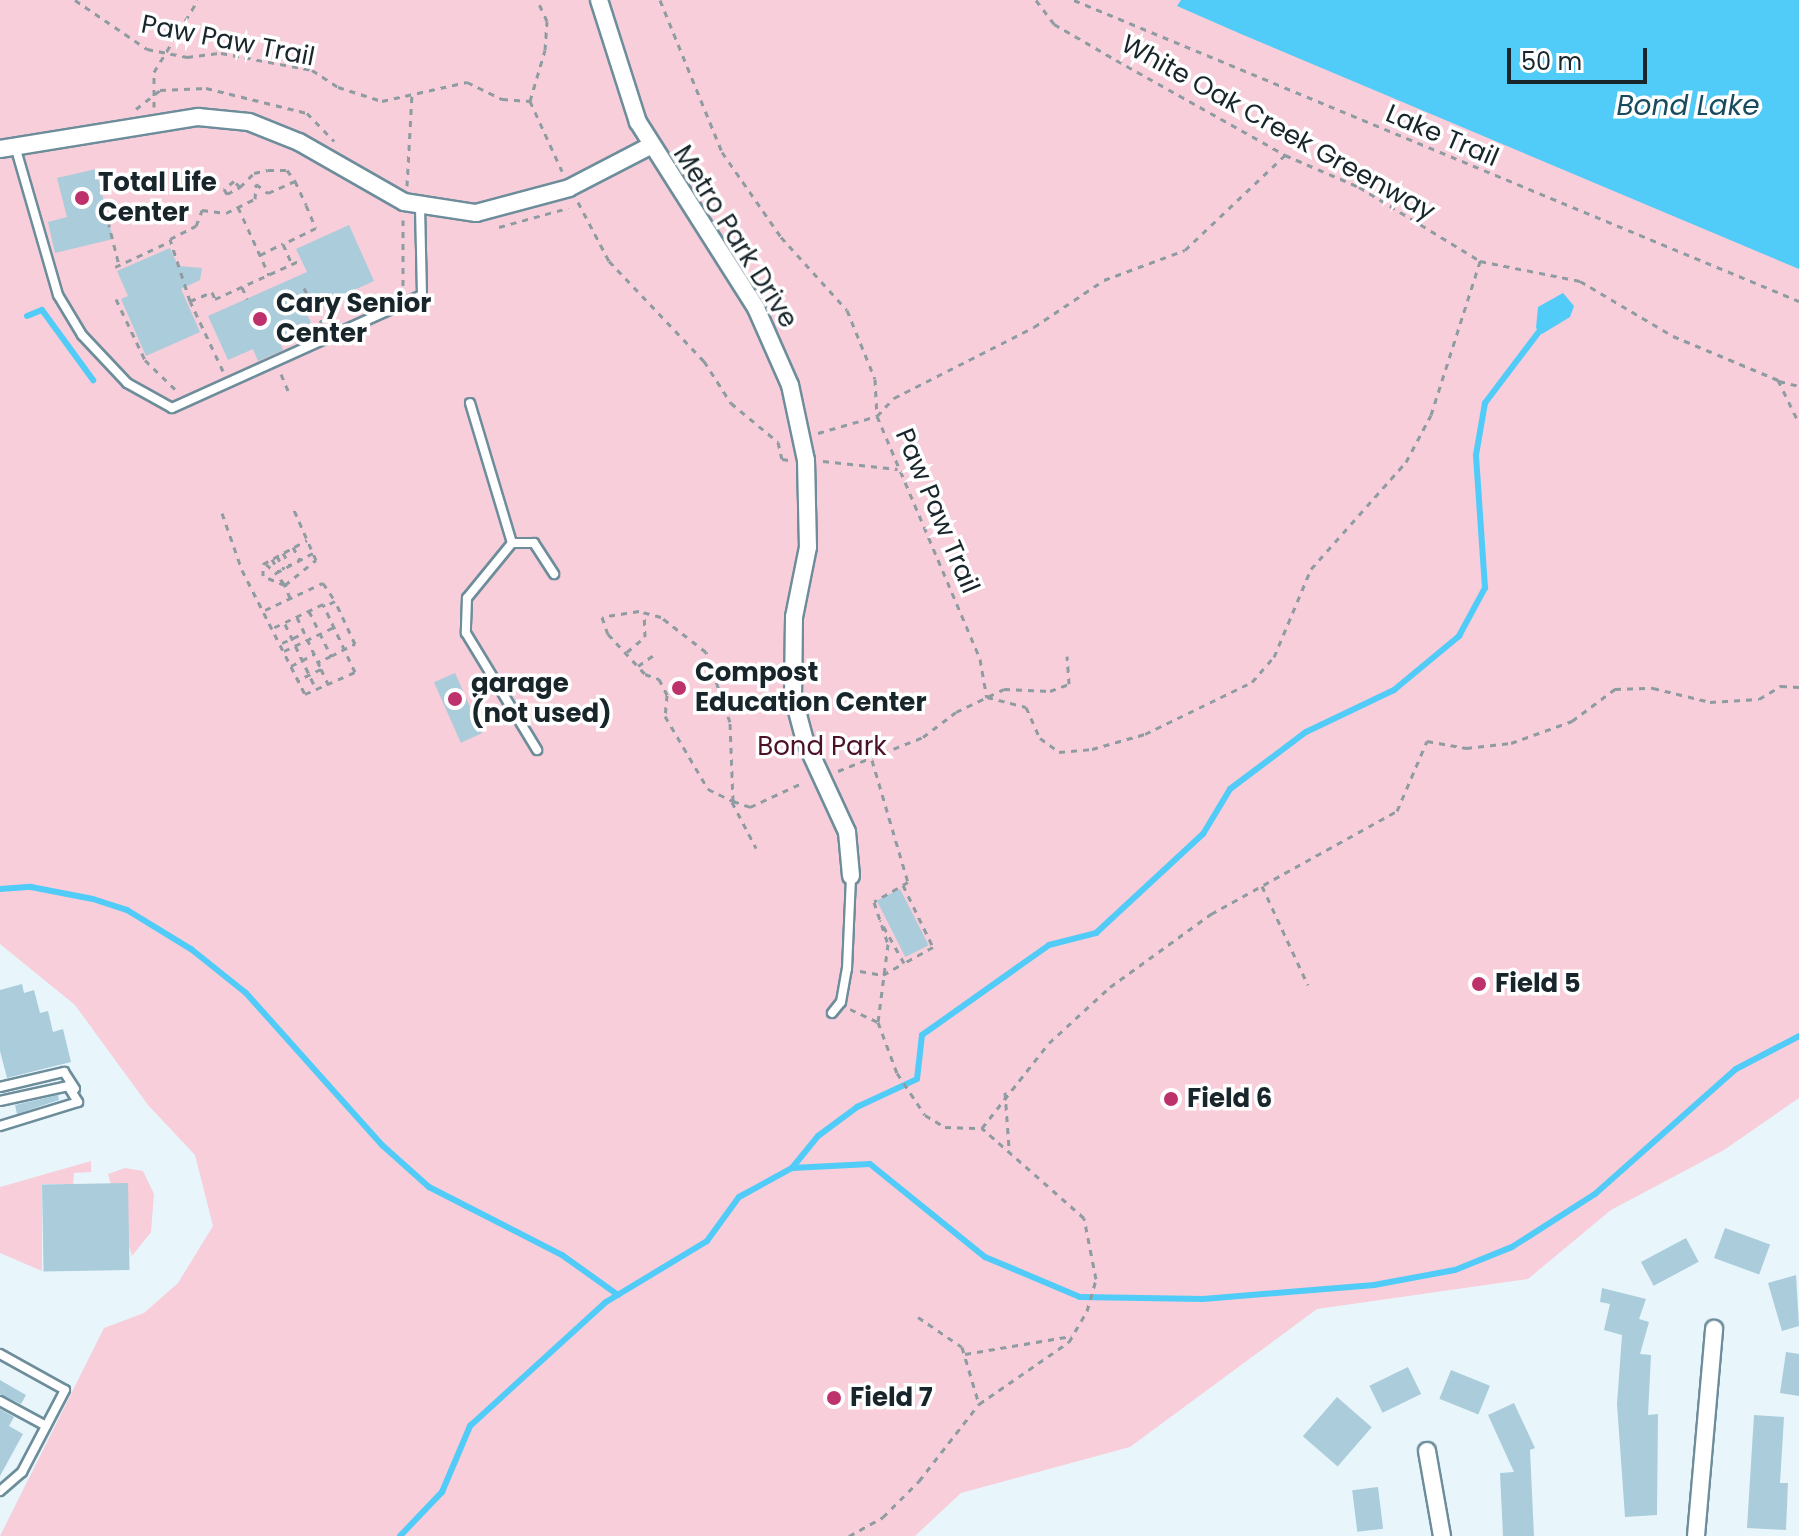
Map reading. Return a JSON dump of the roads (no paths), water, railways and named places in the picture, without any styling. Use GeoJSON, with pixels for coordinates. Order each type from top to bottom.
{"type":"FeatureCollection","features":[{"type":"Feature","properties":{"kind":"street","name":"Metro Park Drive"},"geometry":{"type":"LineString","coordinates":[[599,0],[625,91],[650,146],[776,348],[814,460],[808,547],[790,658],[805,741],[847,832],[851,876]]}},
{"type":"Feature","properties":{"kind":"street"},"geometry":{"type":"LineString","coordinates":[[7,148],[198,117],[249,122],[420,208],[476,213],[569,188],[650,146]]}},
{"type":"Feature","properties":{"kind":"street"},"geometry":{"type":"LineString","coordinates":[[1696,1536],[1714,1329]]}},
{"type":"Feature","properties":{"kind":"street"},"geometry":{"type":"LineString","coordinates":[[1427,1451],[1442,1536]]}},
{"type":"Feature","properties":{"kind":"lane"},"geometry":{"type":"LineString","coordinates":[[7,148],[58,295],[82,335],[127,383],[172,408],[422,295],[420,208]]}},
{"type":"Feature","properties":{"kind":"lane"},"geometry":{"type":"LineString","coordinates":[[470,403],[512,543]]}},
{"type":"Feature","properties":{"kind":"lane"},"geometry":{"type":"LineString","coordinates":[[512,543],[534,543],[554,574]]}},
{"type":"Feature","properties":{"kind":"lane"},"geometry":{"type":"LineString","coordinates":[[512,543],[467,598],[466,633],[537,750]]}},
{"type":"Feature","properties":{"kind":"lane"},"geometry":{"type":"LineString","coordinates":[[832,1013],[841,1002],[847,969],[851,876]]}},
{"type":"Feature","properties":{"kind":"lane"},"geometry":{"type":"LineString","coordinates":[[0,1087],[64,1072],[71,1075],[78,1102],[64,1110],[0,1126]]}},
{"type":"Feature","properties":{"kind":"lane"},"geometry":{"type":"LineString","coordinates":[[0,1101],[75,1089]]}},
{"type":"Feature","properties":{"kind":"lane"},"geometry":{"type":"LineString","coordinates":[[0,1354],[65,1390],[22,1472],[0,1491]]}},
{"type":"Feature","properties":{"kind":"lane"},"geometry":{"type":"LineString","coordinates":[[0,1401],[46,1426]]}},
{"type":"Feature","properties":{"kind":"water","name":"Bond Lake"},"geometry":{"type":"Polygon","coordinates":[[[1181,0],[1799,0],[1799,269],[1241,34],[1177,6],[1181,0]]]}},
{"type":"Feature","properties":{"kind":"water"},"geometry":{"type":"Polygon","coordinates":[[[1563,293],[1574,306],[1570,317],[1542,334],[1536,328],[1538,307],[1563,293]]]}},
{"type":"Feature","properties":{"kind":"waterway"},"geometry":{"type":"LineString","coordinates":[[27,316],[42,310],[93,380]]}},
{"type":"Feature","properties":{"kind":"waterway"},"geometry":{"type":"LineString","coordinates":[[400,1536],[442,1492],[470,1426],[606,1302],[707,1241],[739,1197],[792,1168],[818,1136],[857,1107],[917,1079],[922,1035],[1049,945],[1096,933],[1203,834],[1230,789],[1306,732],[1394,690],[1459,636],[1485,588],[1476,455],[1485,403],[1544,325]]}},
{"type":"Feature","properties":{"kind":"waterway"},"geometry":{"type":"LineString","coordinates":[[0,889],[31,887],[93,899],[127,910],[191,949],[246,993],[382,1145],[429,1187],[562,1255],[618,1295]]}},
{"type":"Feature","properties":{"kind":"waterway"},"geometry":{"type":"LineString","coordinates":[[792,1168],[870,1164],[985,1257],[1080,1297],[1203,1299],[1374,1285],[1455,1270],[1512,1247],[1595,1194],[1736,1069],[1799,1036]]}},
{"type":"Feature","properties":{"kind":"place","name":"Total Life Center"},"geometry":{"type":"Point","coordinates":[82,198]}},
{"type":"Feature","properties":{"kind":"place","name":"Cary Senior Center"},"geometry":{"type":"Point","coordinates":[260,319]}},
{"type":"Feature","properties":{"kind":"place","name":"Compost Education Center"},"geometry":{"type":"Point","coordinates":[679,688]}},
{"type":"Feature","properties":{"kind":"place","name":"garage (not used)"},"geometry":{"type":"Point","coordinates":[455,699]}},
{"type":"Feature","properties":{"kind":"place","name":"Field 5"},"geometry":{"type":"Point","coordinates":[1479,984]}},
{"type":"Feature","properties":{"kind":"place","name":"Field 6"},"geometry":{"type":"Point","coordinates":[1171,1099]}},
{"type":"Feature","properties":{"kind":"place","name":"Field 7"},"geometry":{"type":"Point","coordinates":[834,1398]}},
{"type":"Feature","properties":{"kind":"park label","name":"Bond Park"},"geometry":{"type":"Point","coordinates":[822,747]}}]}
